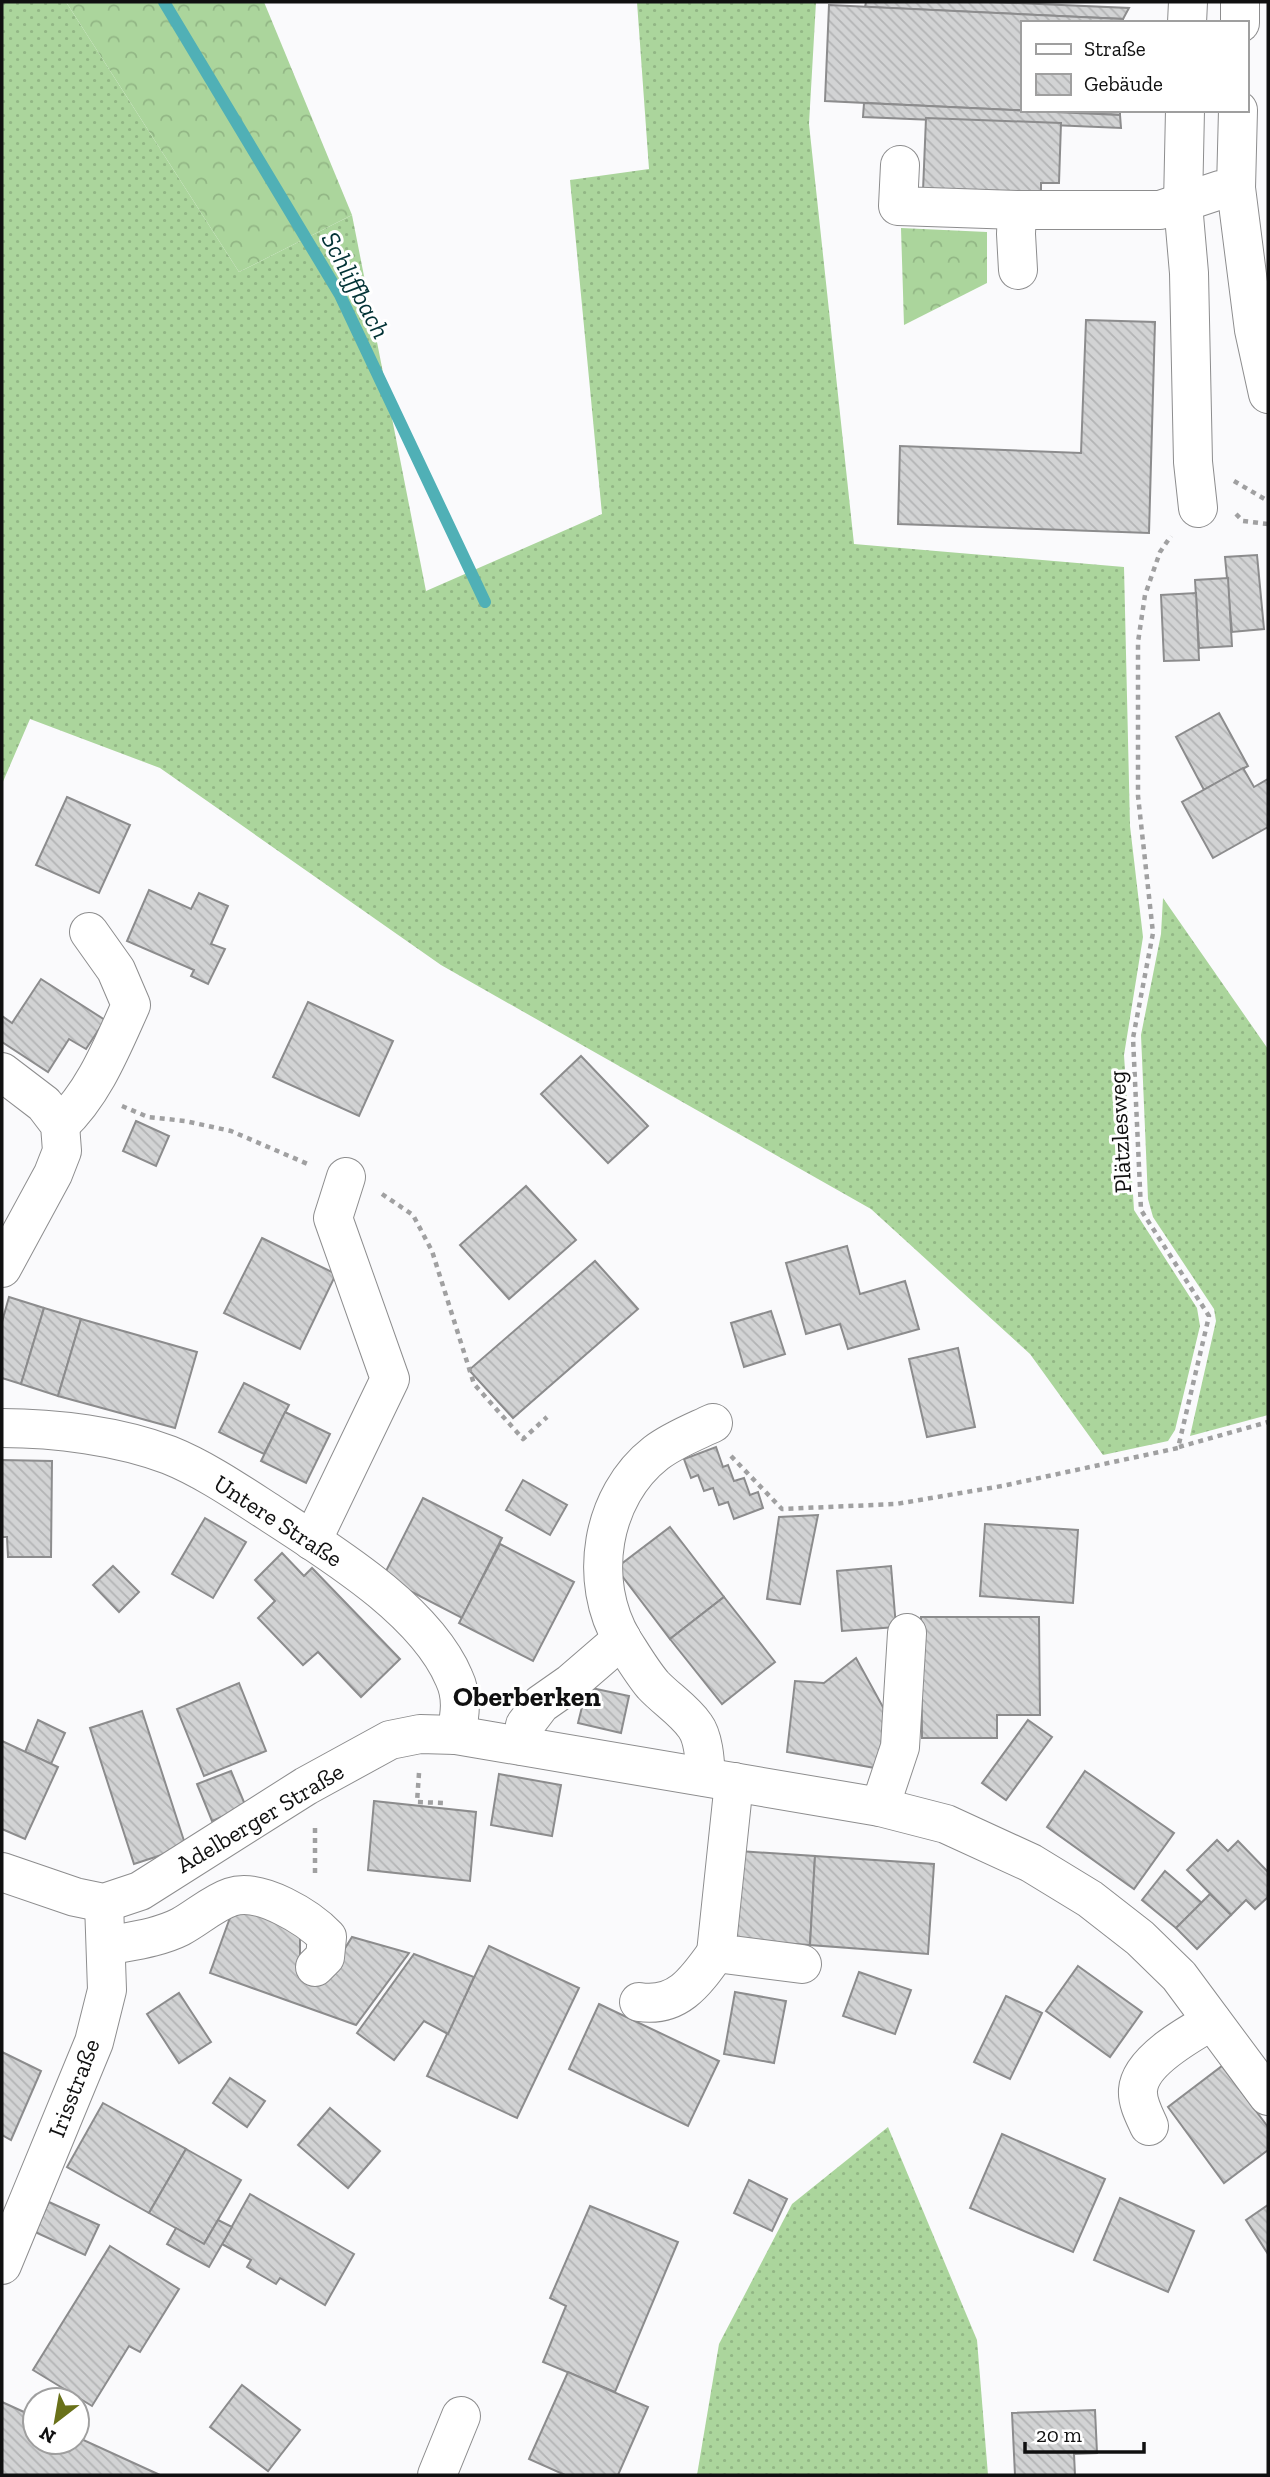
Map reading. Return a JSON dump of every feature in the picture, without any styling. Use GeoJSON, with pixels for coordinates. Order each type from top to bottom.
{"type":"FeatureCollection","features":[{"type":"Feature","properties":{"kind":"street"},"geometry":{"type":"LineString","coordinates":[[1187,21],[1188,2]]}},
{"type":"Feature","properties":{"kind":"street"},"geometry":{"type":"LineString","coordinates":[[1240,2],[1240,21]]}},
{"type":"Feature","properties":{"kind":"street"},"geometry":{"type":"LineString","coordinates":[[1185,112],[1183,204],[1189,273],[1193,462],[1198,508]]}},
{"type":"Feature","properties":{"kind":"street"},"geometry":{"type":"LineString","coordinates":[[1238,112],[1236,188],[1261,328],[1268,394]]}},
{"type":"Feature","properties":{"kind":"street"},"geometry":{"type":"LineString","coordinates":[[900,165],[898,206],[1160,211],[1220,190],[1236,188]]}},
{"type":"Feature","properties":{"kind":"street"},"geometry":{"type":"LineString","coordinates":[[1017,210],[1018,270]]}},
{"type":"Feature","properties":{"kind":"street"},"geometry":{"type":"LineString","coordinates":[[60,1125],[89,1092],[131,1005],[116,970],[89,932]]}},
{"type":"Feature","properties":{"kind":"street"},"geometry":{"type":"LineString","coordinates":[[2,1072],[44,1104],[60,1125],[62,1151],[53,1174],[2,1268]]}},
{"type":"Feature","properties":{"kind":"street"},"geometry":{"type":"LineString","coordinates":[[312,1541],[390,1379],[333,1219],[346,1177]]}},
{"type":"Feature","properties":{"kind":"street"},"geometry":{"type":"LineString","coordinates":[[639,2002],[654,2004],[676,1997],[696,1982],[716,1953],[720,1779],[705,1759],[696,1727],[653,1684],[621,1639],[609,1608],[601,1568],[607,1530],[615,1506],[636,1475],[656,1453],[713,1423]]}},
{"type":"Feature","properties":{"kind":"street","name":"Untere Straße"},"geometry":{"type":"LineString","coordinates":[[2,1428],[34,1428],[122,1442],[170,1456],[234,1490],[312,1541],[391,1599],[435,1645],[455,1679],[461,1706],[438,1734]]}},
{"type":"Feature","properties":{"kind":"street"},"geometry":{"type":"LineString","coordinates":[[880,1807],[900,1747],[907,1633]]}},
{"type":"Feature","properties":{"kind":"street"},"geometry":{"type":"LineString","coordinates":[[522,1746],[525,1725],[541,1704],[580,1676],[621,1639]]}},
{"type":"Feature","properties":{"kind":"street","name":"Adelberger Straße"},"geometry":{"type":"LineString","coordinates":[[2,1872],[75,1897],[104,1902],[140,1891],[306,1786],[390,1740],[438,1734],[880,1807],[946,1824],[1031,1863],[1090,1899],[1140,1938],[1179,1976],[1268,2096]]}},
{"type":"Feature","properties":{"kind":"street"},"geometry":{"type":"LineString","coordinates":[[107,1946],[160,1935],[180,1927],[232,1896],[247,1896],[263,1899],[296,1912],[316,1925],[327,1937],[325,1957],[315,1967]]}},
{"type":"Feature","properties":{"kind":"street","name":"Irisstraße"},"geometry":{"type":"LineString","coordinates":[[5,2250],[94,2042],[107,1990],[104,1902]]}},
{"type":"Feature","properties":{"kind":"street"},"geometry":{"type":"LineString","coordinates":[[716,1953],[802,1964]]}},
{"type":"Feature","properties":{"kind":"street"},"geometry":{"type":"LineString","coordinates":[[1149,2126],[1141,2110],[1138,2089],[1147,2066],[1192,2032],[1212,2021]]}},
{"type":"Feature","properties":{"kind":"street"},"geometry":{"type":"LineString","coordinates":[[437,2475],[461,2416]]}},
{"type":"Feature","properties":{"kind":"path","name":"Plätzlesweg"},"geometry":{"type":"LineString","coordinates":[[1178,1448],[1209,1316],[1141,1210],[1133,1038],[1153,933],[1138,796],[1138,642],[1145,595],[1160,552],[1185,519],[1198,508]]}},
{"type":"Feature","properties":{"kind":"path"},"geometry":{"type":"LineString","coordinates":[[713,1423],[719,1444],[782,1509],[896,1504],[1002,1486],[1178,1448],[1268,1422]]}},
{"type":"Feature","properties":{"kind":"path"},"geometry":{"type":"LineString","coordinates":[[438,1734],[417,1801],[443,1803],[443,1808]]}},
{"type":"Feature","properties":{"kind":"path"},"geometry":{"type":"LineString","coordinates":[[306,1786],[313,1808],[315,1831],[316,1925]]}},
{"type":"Feature","properties":{"kind":"green space"},"geometry":{"type":"Polygon","coordinates":[[[2,2],[66,2],[239,272],[352,215],[426,591],[602,514],[570,180],[649,169],[637,2],[816,2],[809,124],[854,544],[1124,567],[1130,826],[1143,937],[1124,1055],[1134,1210],[1197,1308],[1200,1326],[1175,1430],[1168,1441],[1103,1455],[1030,1354],[871,1209],[441,965],[160,768],[30,719],[2,784],[2,2]]]}},
{"type":"Feature","properties":{"kind":"green space"},"geometry":{"type":"Polygon","coordinates":[[[66,2],[264,2],[352,215],[239,272],[66,2]]]}},
{"type":"Feature","properties":{"kind":"green space"},"geometry":{"type":"Polygon","coordinates":[[[901,228],[987,232],[987,283],[904,325],[901,228]]]}},
{"type":"Feature","properties":{"kind":"green space"},"geometry":{"type":"Polygon","coordinates":[[[1163,898],[1268,1049],[1268,1415],[1190,1436],[1216,1321],[1214,1309],[1153,1217],[1148,1199],[1141,1035],[1161,934],[1163,898]]]}},
{"type":"Feature","properties":{"kind":"green space"},"geometry":{"type":"Polygon","coordinates":[[[888,2127],[977,2340],[988,2475],[697,2475],[719,2344],[792,2204],[888,2127]]]}},
{"type":"Feature","properties":{"kind":"building"},"geometry":{"type":"Polygon","coordinates":[[[866,2],[990,2],[1129,8],[1123,19],[865,7],[866,2]]]}},
{"type":"Feature","properties":{"kind":"building"},"geometry":{"type":"Polygon","coordinates":[[[829,5],[1123,19],[1021,21],[1021,110],[825,101],[829,5]]]}},
{"type":"Feature","properties":{"kind":"building"},"geometry":{"type":"Polygon","coordinates":[[[864,103],[1120,115],[1121,128],[863,117],[864,103]]]}},
{"type":"Feature","properties":{"kind":"building"},"geometry":{"type":"Polygon","coordinates":[[[1057,112],[1120,112],[1120,115],[1057,112]]]}},
{"type":"Feature","properties":{"kind":"building"},"geometry":{"type":"Polygon","coordinates":[[[926,118],[1061,123],[1059,183],[1041,183],[1041,195],[923,191],[926,118]]]}},
{"type":"Feature","properties":{"kind":"building"},"geometry":{"type":"Polygon","coordinates":[[[1086,320],[1155,322],[1149,533],[898,524],[900,446],[1081,453],[1086,320]]]}},
{"type":"Feature","properties":{"kind":"building"},"geometry":{"type":"Polygon","coordinates":[[[1257,555],[1264,629],[1232,632],[1225,557],[1257,555]]]}},
{"type":"Feature","properties":{"kind":"building"},"geometry":{"type":"Polygon","coordinates":[[[1228,578],[1232,646],[1199,648],[1195,580],[1228,578]]]}},
{"type":"Feature","properties":{"kind":"building"},"geometry":{"type":"Polygon","coordinates":[[[1196,593],[1199,660],[1164,661],[1161,595],[1196,593]]]}},
{"type":"Feature","properties":{"kind":"building"},"geometry":{"type":"Polygon","coordinates":[[[1219,713],[1248,766],[1204,790],[1176,737],[1219,713]]]}},
{"type":"Feature","properties":{"kind":"building"},"geometry":{"type":"Polygon","coordinates":[[[1243,768],[1254,787],[1268,779],[1268,827],[1213,858],[1182,802],[1243,768]]]}},
{"type":"Feature","properties":{"kind":"building"},"geometry":{"type":"Polygon","coordinates":[[[67,797],[130,825],[99,893],[36,865],[67,797]]]}},
{"type":"Feature","properties":{"kind":"building"},"geometry":{"type":"Polygon","coordinates":[[[149,890],[191,909],[199,893],[228,906],[211,944],[225,949],[208,984],[191,976],[194,970],[127,941],[149,890]]]}},
{"type":"Feature","properties":{"kind":"building"},"geometry":{"type":"Polygon","coordinates":[[[41,979],[105,1020],[86,1049],[69,1039],[48,1072],[2,1042],[2,1016],[12,1023],[41,979]]]}},
{"type":"Feature","properties":{"kind":"building"},"geometry":{"type":"Polygon","coordinates":[[[308,1002],[393,1041],[359,1116],[273,1077],[308,1002]]]}},
{"type":"Feature","properties":{"kind":"building"},"geometry":{"type":"Polygon","coordinates":[[[581,1056],[648,1126],[608,1163],[541,1094],[581,1056]]]}},
{"type":"Feature","properties":{"kind":"building"},"geometry":{"type":"Polygon","coordinates":[[[136,1121],[169,1136],[156,1166],[123,1151],[136,1121]]]}},
{"type":"Feature","properties":{"kind":"building"},"geometry":{"type":"Polygon","coordinates":[[[526,1186],[576,1240],[509,1299],[460,1245],[526,1186]]]}},
{"type":"Feature","properties":{"kind":"building"},"geometry":{"type":"Polygon","coordinates":[[[262,1238],[336,1274],[300,1349],[224,1313],[262,1238]]]}},
{"type":"Feature","properties":{"kind":"building"},"geometry":{"type":"Polygon","coordinates":[[[847,1246],[860,1294],[905,1281],[919,1329],[848,1349],[840,1324],[806,1334],[786,1263],[847,1246]]]}},
{"type":"Feature","properties":{"kind":"building"},"geometry":{"type":"Polygon","coordinates":[[[595,1261],[638,1309],[513,1418],[469,1370],[595,1261]]]}},
{"type":"Feature","properties":{"kind":"building"},"geometry":{"type":"Polygon","coordinates":[[[9,1297],[44,1308],[21,1384],[2,1378],[2,1322],[9,1297]]]}},
{"type":"Feature","properties":{"kind":"building"},"geometry":{"type":"Polygon","coordinates":[[[44,1308],[81,1319],[58,1396],[21,1384],[44,1308]]]}},
{"type":"Feature","properties":{"kind":"building"},"geometry":{"type":"Polygon","coordinates":[[[771,1311],[785,1354],[744,1367],[731,1323],[771,1311]]]}},
{"type":"Feature","properties":{"kind":"building"},"geometry":{"type":"Polygon","coordinates":[[[81,1319],[197,1352],[175,1428],[58,1396],[81,1319]]]}},
{"type":"Feature","properties":{"kind":"building"},"geometry":{"type":"Polygon","coordinates":[[[958,1348],[975,1427],[927,1437],[909,1359],[958,1348]]]}},
{"type":"Feature","properties":{"kind":"building"},"geometry":{"type":"Polygon","coordinates":[[[244,1383],[289,1405],[264,1454],[219,1432],[244,1383]]]}},
{"type":"Feature","properties":{"kind":"building"},"geometry":{"type":"Polygon","coordinates":[[[285,1412],[330,1434],[306,1483],[261,1461],[285,1412]]]}},
{"type":"Feature","properties":{"kind":"building"},"geometry":{"type":"Polygon","coordinates":[[[716,1447],[723,1467],[728,1465],[734,1481],[744,1478],[750,1495],[758,1492],[763,1508],[734,1519],[728,1502],[719,1505],[713,1488],[704,1491],[698,1475],[691,1478],[684,1459],[716,1447]]]}},
{"type":"Feature","properties":{"kind":"building"},"geometry":{"type":"Polygon","coordinates":[[[2,1460],[52,1461],[51,1557],[8,1557],[7,1537],[2,1537],[2,1460]]]}},
{"type":"Feature","properties":{"kind":"building"},"geometry":{"type":"Polygon","coordinates":[[[523,1480],[567,1505],[550,1535],[506,1510],[523,1480]]]}},
{"type":"Feature","properties":{"kind":"building"},"geometry":{"type":"Polygon","coordinates":[[[423,1498],[502,1538],[462,1618],[383,1577],[423,1498]]]}},
{"type":"Feature","properties":{"kind":"building"},"geometry":{"type":"Polygon","coordinates":[[[818,1515],[800,1604],[767,1599],[779,1517],[818,1515]]]}},
{"type":"Feature","properties":{"kind":"building"},"geometry":{"type":"Polygon","coordinates":[[[205,1518],[246,1542],[213,1598],[172,1574],[205,1518]]]}},
{"type":"Feature","properties":{"kind":"building"},"geometry":{"type":"Polygon","coordinates":[[[985,1524],[1078,1530],[1073,1603],[980,1596],[985,1524]]]}},
{"type":"Feature","properties":{"kind":"building"},"geometry":{"type":"Polygon","coordinates":[[[670,1527],[724,1597],[670,1639],[616,1568],[670,1527]]]}},
{"type":"Feature","properties":{"kind":"building"},"geometry":{"type":"Polygon","coordinates":[[[500,1544],[574,1582],[533,1661],[459,1623],[500,1544]]]}},
{"type":"Feature","properties":{"kind":"building"},"geometry":{"type":"Polygon","coordinates":[[[282,1553],[304,1576],[312,1568],[400,1659],[361,1697],[318,1652],[303,1665],[258,1618],[275,1601],[255,1580],[282,1553]]]}},
{"type":"Feature","properties":{"kind":"building"},"geometry":{"type":"Polygon","coordinates":[[[113,1566],[139,1592],[119,1612],[93,1585],[113,1566]]]}},
{"type":"Feature","properties":{"kind":"building"},"geometry":{"type":"Polygon","coordinates":[[[891,1566],[896,1627],[842,1631],[837,1571],[891,1566]]]}},
{"type":"Feature","properties":{"kind":"building"},"geometry":{"type":"Polygon","coordinates":[[[724,1597],[775,1662],[722,1704],[670,1639],[724,1597]]]}},
{"type":"Feature","properties":{"kind":"building"},"geometry":{"type":"Polygon","coordinates":[[[921,1617],[1039,1617],[1040,1715],[997,1715],[997,1738],[922,1738],[921,1617]]]}},
{"type":"Feature","properties":{"kind":"building"},"geometry":{"type":"Polygon","coordinates":[[[856,1658],[889,1718],[875,1768],[787,1752],[795,1681],[824,1683],[856,1658]]]}},
{"type":"Feature","properties":{"kind":"building"},"geometry":{"type":"Polygon","coordinates":[[[239,1683],[266,1751],[204,1776],[177,1709],[239,1683]]]}},
{"type":"Feature","properties":{"kind":"building"},"geometry":{"type":"Polygon","coordinates":[[[587,1687],[629,1696],[621,1733],[578,1723],[587,1687]]]}},
{"type":"Feature","properties":{"kind":"building"},"geometry":{"type":"Polygon","coordinates":[[[142,1711],[186,1847],[134,1864],[90,1728],[142,1711]]]}},
{"type":"Feature","properties":{"kind":"building"},"geometry":{"type":"Polygon","coordinates":[[[38,1720],[65,1733],[51,1764],[25,1752],[38,1720]]]}},
{"type":"Feature","properties":{"kind":"building"},"geometry":{"type":"Polygon","coordinates":[[[1028,1720],[1052,1737],[1006,1800],[982,1783],[1028,1720]]]}},
{"type":"Feature","properties":{"kind":"building"},"geometry":{"type":"Polygon","coordinates":[[[2,1741],[58,1767],[25,1839],[2,1829],[2,1741]]]}},
{"type":"Feature","properties":{"kind":"building"},"geometry":{"type":"Polygon","coordinates":[[[231,1771],[246,1807],[212,1821],[197,1784],[231,1771]]]}},
{"type":"Feature","properties":{"kind":"building"},"geometry":{"type":"Polygon","coordinates":[[[1085,1771],[1174,1833],[1134,1889],[1047,1827],[1085,1771]]]}},
{"type":"Feature","properties":{"kind":"building"},"geometry":{"type":"Polygon","coordinates":[[[499,1774],[561,1785],[552,1836],[491,1825],[499,1774]]]}},
{"type":"Feature","properties":{"kind":"building"},"geometry":{"type":"Polygon","coordinates":[[[374,1801],[476,1812],[470,1881],[368,1870],[374,1801]]]}},
{"type":"Feature","properties":{"kind":"building"},"geometry":{"type":"Polygon","coordinates":[[[1217,1840],[1228,1851],[1238,1841],[1268,1872],[1268,1897],[1255,1909],[1246,1900],[1231,1915],[1187,1870],[1217,1840]]]}},
{"type":"Feature","properties":{"kind":"building"},"geometry":{"type":"Polygon","coordinates":[[[739,1851],[815,1856],[810,1945],[734,1940],[739,1851]]]}},
{"type":"Feature","properties":{"kind":"building"},"geometry":{"type":"Polygon","coordinates":[[[815,1856],[934,1864],[928,1954],[810,1945],[815,1856]]]}},
{"type":"Feature","properties":{"kind":"building"},"geometry":{"type":"Polygon","coordinates":[[[1165,1871],[1202,1903],[1176,1928],[1142,1900],[1165,1871]]]}},
{"type":"Feature","properties":{"kind":"building"},"geometry":{"type":"Polygon","coordinates":[[[1210,1894],[1231,1915],[1197,1949],[1176,1928],[1210,1894]]]}},
{"type":"Feature","properties":{"kind":"building"},"geometry":{"type":"Polygon","coordinates":[[[235,1904],[300,1923],[300,1961],[331,1971],[352,1937],[409,1953],[356,2025],[210,1973],[235,1904]]]}},
{"type":"Feature","properties":{"kind":"building"},"geometry":{"type":"Polygon","coordinates":[[[489,1946],[579,1988],[517,2118],[427,2076],[489,1946]]]}},
{"type":"Feature","properties":{"kind":"building"},"geometry":{"type":"Polygon","coordinates":[[[414,1954],[474,1977],[448,2034],[424,2021],[394,2060],[357,2033],[414,1954]]]}},
{"type":"Feature","properties":{"kind":"building"},"geometry":{"type":"Polygon","coordinates":[[[1078,1966],[1142,2012],[1110,2057],[1046,2011],[1078,1966]]]}},
{"type":"Feature","properties":{"kind":"building"},"geometry":{"type":"Polygon","coordinates":[[[859,1972],[911,1990],[895,2034],[843,2016],[859,1972]]]}},
{"type":"Feature","properties":{"kind":"building"},"geometry":{"type":"Polygon","coordinates":[[[735,1992],[786,2001],[774,2063],[724,2054],[735,1992]]]}},
{"type":"Feature","properties":{"kind":"building"},"geometry":{"type":"Polygon","coordinates":[[[179,1993],[211,2042],[179,2063],[147,2014],[179,1993]]]}},
{"type":"Feature","properties":{"kind":"building"},"geometry":{"type":"Polygon","coordinates":[[[1006,1996],[1042,2013],[1010,2079],[974,2062],[1006,1996]]]}},
{"type":"Feature","properties":{"kind":"building"},"geometry":{"type":"Polygon","coordinates":[[[599,2004],[719,2061],[688,2126],[569,2069],[599,2004]]]}},
{"type":"Feature","properties":{"kind":"building"},"geometry":{"type":"Polygon","coordinates":[[[2,2052],[41,2071],[11,2140],[2,2135],[2,2052]]]}},
{"type":"Feature","properties":{"kind":"building"},"geometry":{"type":"Polygon","coordinates":[[[1222,2066],[1268,2127],[1268,2150],[1224,2183],[1168,2107],[1222,2066]]]}},
{"type":"Feature","properties":{"kind":"building"},"geometry":{"type":"Polygon","coordinates":[[[230,2078],[265,2101],[247,2127],[213,2103],[230,2078]]]}},
{"type":"Feature","properties":{"kind":"building"},"geometry":{"type":"Polygon","coordinates":[[[103,2103],[186,2149],[149,2213],[67,2167],[103,2103]]]}},
{"type":"Feature","properties":{"kind":"building"},"geometry":{"type":"Polygon","coordinates":[[[330,2108],[380,2151],[348,2188],[298,2145],[330,2108]]]}},
{"type":"Feature","properties":{"kind":"building"},"geometry":{"type":"Polygon","coordinates":[[[1002,2134],[1105,2179],[1073,2252],[970,2208],[1002,2134]]]}},
{"type":"Feature","properties":{"kind":"building"},"geometry":{"type":"Polygon","coordinates":[[[186,2149],[241,2180],[204,2244],[149,2213],[186,2149]]]}},
{"type":"Feature","properties":{"kind":"building"},"geometry":{"type":"Polygon","coordinates":[[[749,2180],[787,2199],[772,2231],[734,2213],[749,2180]]]}},
{"type":"Feature","properties":{"kind":"building"},"geometry":{"type":"Polygon","coordinates":[[[250,2194],[354,2254],[325,2305],[280,2278],[276,2284],[247,2267],[251,2260],[222,2244],[250,2194]]]}},
{"type":"Feature","properties":{"kind":"building"},"geometry":{"type":"Polygon","coordinates":[[[1120,2198],[1194,2231],[1168,2292],[1094,2260],[1120,2198]]]}},
{"type":"Feature","properties":{"kind":"building"},"geometry":{"type":"Polygon","coordinates":[[[49,2202],[99,2225],[85,2255],[35,2232],[49,2202]]]}},
{"type":"Feature","properties":{"kind":"building"},"geometry":{"type":"Polygon","coordinates":[[[1268,2205],[1268,2254],[1246,2220],[1268,2205]]]}},
{"type":"Feature","properties":{"kind":"building"},"geometry":{"type":"Polygon","coordinates":[[[590,2206],[678,2242],[615,2392],[543,2362],[566,2306],[550,2298],[590,2206]]]}},
{"type":"Feature","properties":{"kind":"building"},"geometry":{"type":"Polygon","coordinates":[[[218,2220],[232,2227],[209,2267],[167,2244],[176,2228],[204,2244],[218,2220]]]}},
{"type":"Feature","properties":{"kind":"building"},"geometry":{"type":"Polygon","coordinates":[[[110,2246],[179,2289],[140,2352],[129,2346],[92,2406],[91,2386],[59,2386],[33,2370],[110,2246]]]}},
{"type":"Feature","properties":{"kind":"building"},"geometry":{"type":"Polygon","coordinates":[[[568,2372],[648,2407],[618,2475],[565,2475],[529,2459],[568,2372]]]}},
{"type":"Feature","properties":{"kind":"building"},"geometry":{"type":"Polygon","coordinates":[[[242,2385],[300,2430],[268,2471],[210,2427],[242,2385]]]}},
{"type":"Feature","properties":{"kind":"building"},"geometry":{"type":"Polygon","coordinates":[[[2,2402],[21,2411],[21,2456],[91,2456],[91,2443],[160,2475],[2,2475],[2,2402]]]}},
{"type":"Feature","properties":{"kind":"building"},"geometry":{"type":"Polygon","coordinates":[[[1095,2410],[1097,2453],[1074,2454],[1075,2475],[1015,2475],[1012,2413],[1095,2410]]]}},
{"type":"Feature","properties":{"kind":"waterway","name":"Schliffbach"},"geometry":{"type":"LineString","coordinates":[[164,2],[340,295],[485,602]]}},
{"type":"Feature","properties":{"kind":"district","name":"Oberberken"},"geometry":{"type":"Point","coordinates":[527,1696]}}]}
